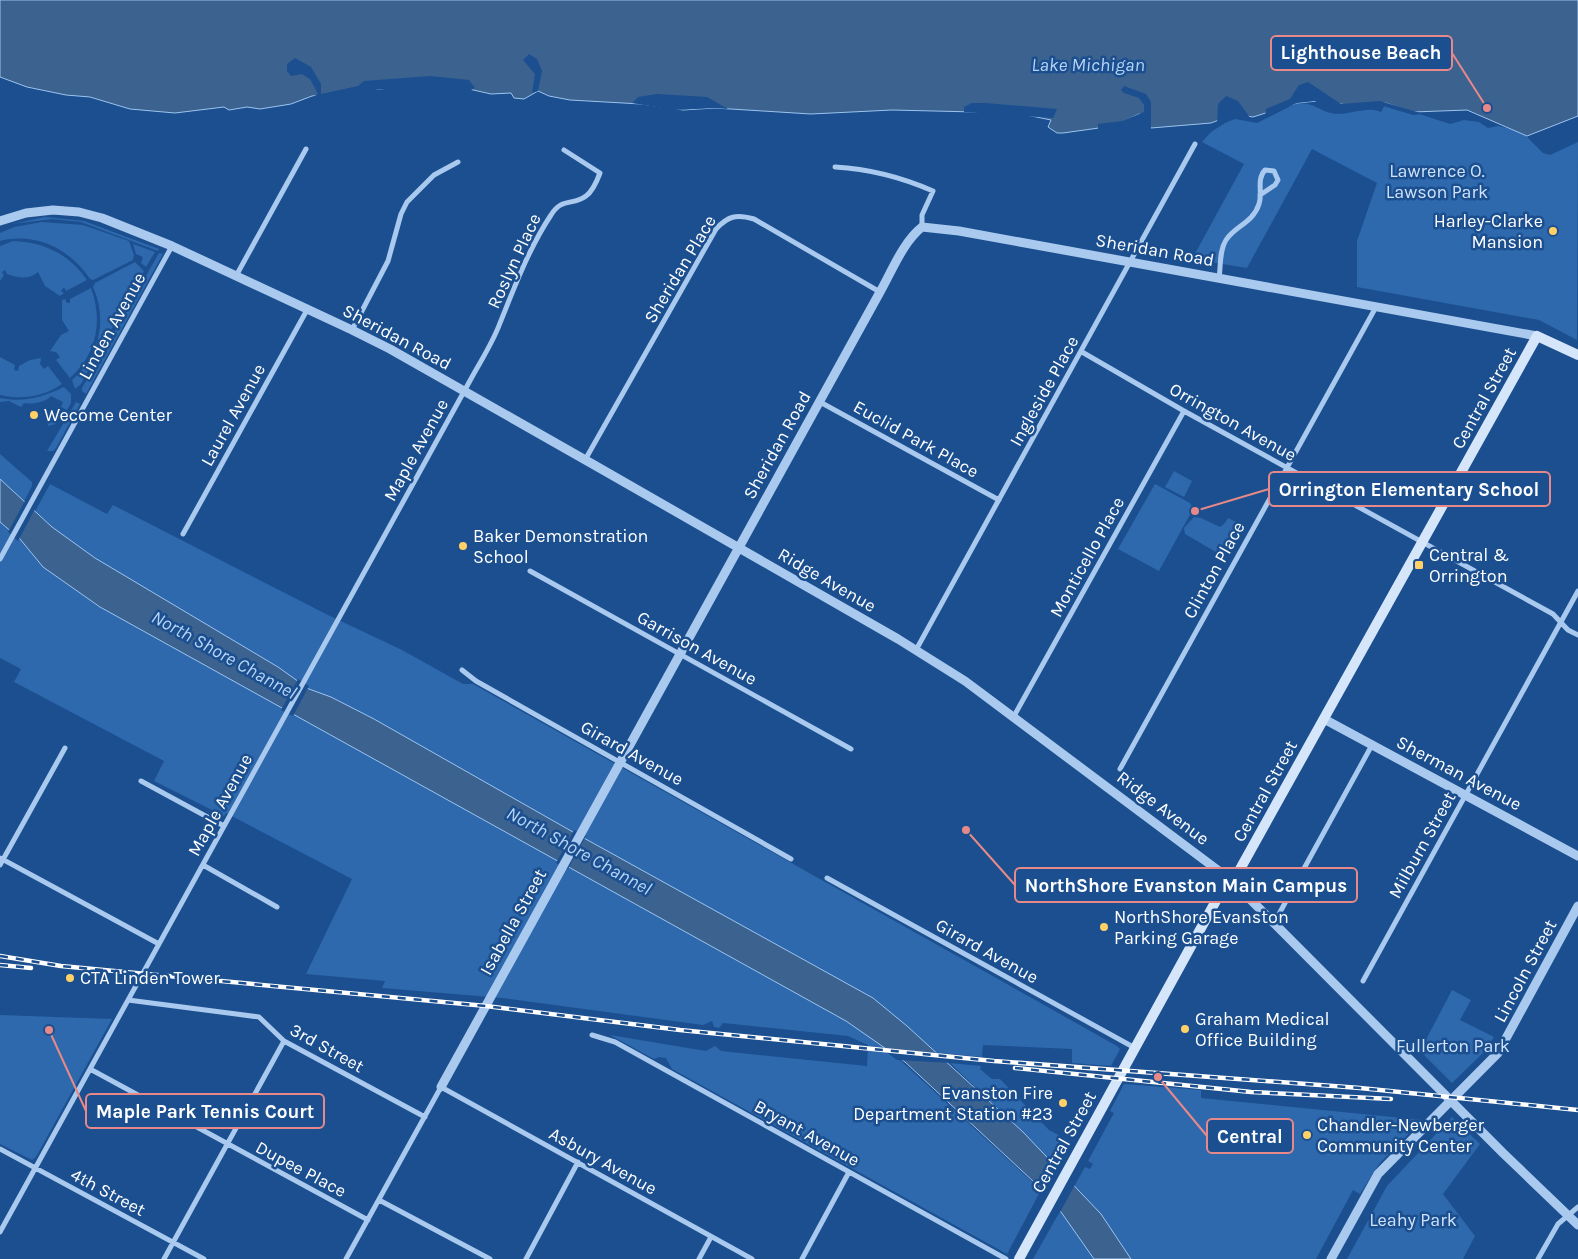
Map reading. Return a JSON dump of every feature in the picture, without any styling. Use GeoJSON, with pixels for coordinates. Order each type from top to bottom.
{"type":"FeatureCollection","features":[{"type":"Feature","properties":{"kind":"main road","name":"Sheridan Road"},"geometry":{"type":"LineString","coordinates":[[1537,336],[1577,352]]}},
{"type":"Feature","properties":{"kind":"main road","name":"Central Street"},"geometry":{"type":"LineString","coordinates":[[1019,1259],[1223,888],[1239,871],[1537,336]]}},
{"type":"Feature","properties":{"kind":"street","name":"Ingleside Place"},"geometry":{"type":"LineString","coordinates":[[916,650],[1195,144]]}},
{"type":"Feature","properties":{"kind":"street"},"geometry":{"type":"LineString","coordinates":[[236,276],[306,149]]}},
{"type":"Feature","properties":{"kind":"street","name":"Roslyn Place"},"geometry":{"type":"LineString","coordinates":[[464,391],[494,337],[520,274],[550,215],[562,202],[587,195],[600,173],[564,150]]}},
{"type":"Feature","properties":{"kind":"street"},"geometry":{"type":"LineString","coordinates":[[352,330],[383,273],[392,250],[401,214],[407,202],[434,175],[458,162]]}},
{"type":"Feature","properties":{"kind":"street"},"geometry":{"type":"LineString","coordinates":[[836,167],[861,168],[886,173],[933,191],[922,215],[922,227]]}},
{"type":"Feature","properties":{"kind":"street"},"geometry":{"type":"LineString","coordinates":[[1219,278],[1221,253],[1225,240],[1249,220],[1259,204],[1261,175],[1265,170],[1274,171],[1278,180],[1275,185],[1260,195]]}},
{"type":"Feature","properties":{"kind":"street","name":"Sheridan Road"},"geometry":{"type":"LineString","coordinates":[[0,221],[40,211],[79,212],[120,224],[172,246],[390,349],[739,548],[907,244],[922,227],[934,227],[1537,336]]}},
{"type":"Feature","properties":{"kind":"street","name":"Sheridan Place"},"geometry":{"type":"LineString","coordinates":[[585,460],[716,229],[726,217],[740,215],[754,219],[880,292]]}},
{"type":"Feature","properties":{"kind":"street","name":"Linden Avenue"},"geometry":{"type":"LineString","coordinates":[[0,559],[172,246]]}},
{"type":"Feature","properties":{"kind":"street","name":"Clinton Place"},"geometry":{"type":"LineString","coordinates":[[1120,769],[1288,469],[1376,307]]}},
{"type":"Feature","properties":{"kind":"street","name":"Laurel Avenue"},"geometry":{"type":"LineString","coordinates":[[183,534],[307,310]]}},
{"type":"Feature","properties":{"kind":"street","name":"Orrington Avenue"},"geometry":{"type":"LineString","coordinates":[[1082,352],[1421,543],[1553,614],[1578,635]]}},
{"type":"Feature","properties":{"kind":"street","name":"Maple Avenue"},"geometry":{"type":"LineString","coordinates":[[0,1232],[464,391]]}},
{"type":"Feature","properties":{"kind":"street","name":"Euclid Park Place"},"geometry":{"type":"LineString","coordinates":[[820,402],[999,500]]}},
{"type":"Feature","properties":{"kind":"street","name":"Monticello Place"},"geometry":{"type":"LineString","coordinates":[[1014,716],[1184,411]]}},
{"type":"Feature","properties":{"kind":"street","name":"Ridge Avenue"},"geometry":{"type":"LineString","coordinates":[[739,548],[916,650],[965,681],[1231,880],[1503,1153],[1578,1225]]}},
{"type":"Feature","properties":{"kind":"street","name":"Isabella Street"},"geometry":{"type":"LineString","coordinates":[[346,1259],[739,548]]}},
{"type":"Feature","properties":{"kind":"street","name":"Garrison Avenue"},"geometry":{"type":"LineString","coordinates":[[530,571],[851,749]]}},
{"type":"Feature","properties":{"kind":"street","name":"Milburn Street"},"geometry":{"type":"LineString","coordinates":[[1363,981],[1578,591]]}},
{"type":"Feature","properties":{"kind":"street","name":"Girard Avenue"},"geometry":{"type":"LineString","coordinates":[[462,670],[476,681],[791,858]]}},
{"type":"Feature","properties":{"kind":"street","name":"Sherman Avenue"},"geometry":{"type":"LineString","coordinates":[[1324,719],[1578,856]]}},
{"type":"Feature","properties":{"kind":"street"},"geometry":{"type":"LineString","coordinates":[[1274,923],[1372,745]]}},
{"type":"Feature","properties":{"kind":"street"},"geometry":{"type":"LineString","coordinates":[[65,748],[1,861],[159,944]]}},
{"type":"Feature","properties":{"kind":"street"},"geometry":{"type":"LineString","coordinates":[[141,781],[224,826]]}},
{"type":"Feature","properties":{"kind":"street"},"geometry":{"type":"LineString","coordinates":[[202,865],[277,907]]}},
{"type":"Feature","properties":{"kind":"street","name":"Girard Avenue"},"geometry":{"type":"LineString","coordinates":[[827,878],[1135,1048]]}},
{"type":"Feature","properties":{"kind":"street","name":"Lincoln Street"},"geometry":{"type":"LineString","coordinates":[[1331,1259],[1378,1174],[1501,1048],[1578,906]]}},
{"type":"Feature","properties":{"kind":"street","name":"3rd Street"},"geometry":{"type":"LineString","coordinates":[[128,1000],[259,1017],[284,1041],[425,1117]]}},
{"type":"Feature","properties":{"kind":"street","name":"Bryant Avenue"},"geometry":{"type":"LineString","coordinates":[[592,1035],[615,1042],[1006,1259]]}},
{"type":"Feature","properties":{"kind":"street"},"geometry":{"type":"LineString","coordinates":[[164,1259],[284,1041]]}},
{"type":"Feature","properties":{"kind":"street","name":"Dupee Place"},"geometry":{"type":"LineString","coordinates":[[90,1070],[368,1220]]}},
{"type":"Feature","properties":{"kind":"street","name":"Asbury Avenue"},"geometry":{"type":"LineString","coordinates":[[441,1087],[752,1259]]}},
{"type":"Feature","properties":{"kind":"street","name":"4th Street"},"geometry":{"type":"LineString","coordinates":[[0,1149],[204,1259]]}},
{"type":"Feature","properties":{"kind":"street"},"geometry":{"type":"LineString","coordinates":[[526,1259],[578,1162]]}},
{"type":"Feature","properties":{"kind":"street"},"geometry":{"type":"LineString","coordinates":[[802,1259],[849,1172]]}},
{"type":"Feature","properties":{"kind":"street"},"geometry":{"type":"LineString","coordinates":[[379,1200],[490,1259]]}},
{"type":"Feature","properties":{"kind":"street"},"geometry":{"type":"LineString","coordinates":[[1538,1259],[1558,1224],[1578,1207]]}},
{"type":"Feature","properties":{"kind":"street"},"geometry":{"type":"LineString","coordinates":[[699,1259],[711,1236]]}},
{"type":"Feature","properties":{"kind":"green space","name":"Lawrence O. Lawson Park"},"geometry":{"type":"Polygon","coordinates":[[[1297,103],[1312,105],[1331,113],[1344,114],[1363,110],[1381,112],[1386,103],[1450,124],[1464,120],[1479,122],[1488,128],[1498,126],[1521,131],[1543,153],[1550,155],[1578,142],[1577,340],[1539,320],[1357,287],[1357,241],[1377,183],[1312,149],[1247,268],[1192,259],[1244,164],[1202,142],[1211,132],[1225,123],[1235,119],[1257,123],[1297,103]]]}},
{"type":"Feature","properties":{"kind":"green space"},"geometry":{"type":"Polygon","coordinates":[[[45,217],[84,221],[159,249],[158,251],[81,222],[52,219],[12,224],[45,217]]]}},
{"type":"Feature","properties":{"kind":"green space"},"geometry":{"type":"Polygon","coordinates":[[[42,222],[83,225],[129,241],[134,255],[133,260],[93,280],[73,259],[51,245],[26,239],[0,241],[0,233],[14,227],[42,222]]]}},
{"type":"Feature","properties":{"kind":"green space"},"geometry":{"type":"Polygon","coordinates":[[[13,241],[35,244],[55,251],[72,263],[87,280],[66,291],[64,287],[61,291],[64,293],[60,296],[45,286],[38,272],[28,277],[16,277],[7,274],[5,270],[2,272],[4,275],[0,281],[0,246],[13,241]]]}},
{"type":"Feature","properties":{"kind":"green space"},"geometry":{"type":"Polygon","coordinates":[[[133,244],[155,252],[146,267],[141,263],[143,257],[136,254],[133,244]]]}},
{"type":"Feature","properties":{"kind":"green space"},"geometry":{"type":"Polygon","coordinates":[[[159,253],[163,254],[86,394],[82,391],[82,388],[159,253]]]}},
{"type":"Feature","properties":{"kind":"green space"},"geometry":{"type":"Polygon","coordinates":[[[135,262],[144,271],[81,384],[75,389],[72,380],[89,360],[98,337],[100,312],[93,287],[95,283],[135,262]]]}},
{"type":"Feature","properties":{"kind":"green space"},"geometry":{"type":"Polygon","coordinates":[[[91,288],[97,313],[95,336],[92,348],[79,369],[70,378],[56,360],[60,357],[56,352],[50,351],[61,335],[69,331],[62,320],[62,300],[65,299],[67,303],[70,303],[70,299],[91,288]]]}},
{"type":"Feature","properties":{"kind":"green space"},"geometry":{"type":"Polygon","coordinates":[[[0,357],[15,365],[14,370],[18,371],[19,366],[30,360],[41,358],[40,364],[44,369],[48,366],[62,384],[40,395],[16,397],[0,395],[0,357]]]}},
{"type":"Feature","properties":{"kind":"green space"},"geometry":{"type":"Polygon","coordinates":[[[64,387],[71,394],[71,403],[67,410],[61,407],[63,402],[51,396],[39,403],[24,403],[21,407],[9,401],[0,402],[0,398],[17,400],[33,398],[64,387]]]}},
{"type":"Feature","properties":{"kind":"green space"},"geometry":{"type":"Polygon","coordinates":[[[76,402],[80,404],[56,448],[53,451],[47,451],[76,402]]]}},
{"type":"Feature","properties":{"kind":"green space"},"geometry":{"type":"Polygon","coordinates":[[[59,408],[63,411],[56,424],[48,426],[47,422],[53,418],[59,408]]]}},
{"type":"Feature","properties":{"kind":"green space"},"geometry":{"type":"Polygon","coordinates":[[[0,454],[32,482],[24,502],[0,479],[0,454]]]}},
{"type":"Feature","properties":{"kind":"green space"},"geometry":{"type":"Polygon","coordinates":[[[1174,471],[1192,481],[1184,497],[1165,487],[1174,471]]]}},
{"type":"Feature","properties":{"kind":"green space"},"geometry":{"type":"Polygon","coordinates":[[[50,484],[107,514],[113,505],[328,615],[402,650],[463,684],[473,684],[1117,1046],[1120,1049],[1111,1066],[1072,1063],[1072,1049],[983,1045],[982,1057],[887,1048],[1041,1190],[1007,1254],[672,1069],[666,1058],[659,1057],[654,1059],[610,1035],[706,1051],[715,1046],[721,1051],[867,1066],[868,1045],[848,1036],[723,1023],[719,1028],[714,1027],[712,1021],[703,1025],[502,998],[382,988],[385,981],[306,974],[352,879],[226,813],[224,816],[154,781],[164,761],[14,682],[21,669],[0,658],[0,522],[20,539],[50,484]]]}},
{"type":"Feature","properties":{"kind":"green space"},"geometry":{"type":"Polygon","coordinates":[[[1155,484],[1190,503],[1193,509],[1159,571],[1118,549],[1155,484]]]}},
{"type":"Feature","properties":{"kind":"green space"},"geometry":{"type":"Polygon","coordinates":[[[1194,517],[1201,518],[1220,527],[1228,518],[1238,523],[1221,555],[1185,534],[1184,528],[1194,517]]]}},
{"type":"Feature","properties":{"kind":"green space","name":"Fullerton Park"},"geometry":{"type":"Polygon","coordinates":[[[1452,990],[1471,1000],[1460,1020],[1494,1037],[1484,1052],[1452,1083],[1420,1051],[1452,990]]]}},
{"type":"Feature","properties":{"kind":"green space"},"geometry":{"type":"Polygon","coordinates":[[[0,1015],[112,1019],[36,1157],[32,1160],[0,1144],[0,1015]]]}},
{"type":"Feature","properties":{"kind":"green space"},"geometry":{"type":"Polygon","coordinates":[[[950,1063],[981,1066],[980,1069],[992,1079],[1000,1079],[1049,1130],[1070,1141],[1056,1168],[1023,1132],[950,1063]]]}},
{"type":"Feature","properties":{"kind":"green space"},"geometry":{"type":"Polygon","coordinates":[[[1124,1084],[1201,1090],[1201,1098],[1422,1120],[1379,1164],[1360,1194],[1353,1190],[1316,1259],[1033,1259],[1085,1167],[1090,1169],[1093,1164],[1088,1161],[1114,1113],[1110,1111],[1124,1084]]]}},
{"type":"Feature","properties":{"kind":"green space","name":"Leahy Park"},"geometry":{"type":"Polygon","coordinates":[[[1452,1117],[1480,1144],[1443,1194],[1475,1236],[1463,1259],[1347,1259],[1387,1186],[1452,1117]]]}},
{"type":"Feature","properties":{"kind":"water","name":"Lake Michigan"},"geometry":{"type":"Polygon","coordinates":[[[0,0],[1578,0],[1578,116],[1527,136],[1467,110],[1413,112],[1386,103],[1348,105],[1318,101],[1297,103],[1253,117],[1235,114],[1211,123],[1151,128],[1148,117],[1139,114],[1113,126],[1057,133],[1048,127],[1051,120],[1017,113],[892,110],[811,114],[715,108],[683,110],[641,104],[570,100],[549,96],[538,91],[524,99],[514,98],[511,93],[491,94],[469,89],[411,87],[312,96],[291,104],[260,109],[247,107],[229,110],[224,107],[175,113],[130,109],[90,97],[66,95],[27,87],[0,77],[0,0]]]}},
{"type":"Feature","properties":{"kind":"water","name":"North Shore Channel"},"geometry":{"type":"Polygon","coordinates":[[[0,479],[52,527],[95,558],[278,667],[309,689],[331,697],[374,719],[573,832],[873,998],[907,1026],[1023,1132],[1101,1214],[1131,1259],[1094,1259],[1061,1212],[1035,1183],[905,1062],[846,1021],[100,607],[43,567],[20,539],[0,522],[0,479]]]}},
{"type":"Feature","properties":{"kind":"pier"},"geometry":{"type":"Polygon","coordinates":[[[529,54],[537,59],[542,71],[538,91],[532,93],[535,74],[523,60],[529,54]]]}},
{"type":"Feature","properties":{"kind":"pier"},"geometry":{"type":"Polygon","coordinates":[[[295,58],[311,67],[321,84],[321,94],[358,86],[364,81],[430,76],[469,80],[475,88],[469,91],[380,89],[328,99],[309,99],[318,94],[310,79],[302,74],[291,76],[287,71],[287,64],[295,58]]]}},
{"type":"Feature","properties":{"kind":"pier"},"geometry":{"type":"Polygon","coordinates":[[[1308,82],[1341,104],[1380,101],[1424,114],[1413,115],[1380,105],[1359,111],[1332,104],[1319,104],[1315,101],[1297,103],[1265,117],[1266,109],[1290,99],[1299,85],[1308,82]]]}},
{"type":"Feature","properties":{"kind":"pier"},"geometry":{"type":"Polygon","coordinates":[[[1124,86],[1146,94],[1151,102],[1151,128],[1149,128],[1146,119],[1138,117],[1114,128],[1098,132],[1098,124],[1122,121],[1144,112],[1144,105],[1139,98],[1124,93],[1121,90],[1124,86]]]}},
{"type":"Feature","properties":{"kind":"pier"},"geometry":{"type":"Polygon","coordinates":[[[657,94],[707,97],[728,109],[674,110],[632,103],[638,97],[657,94]]]}},
{"type":"Feature","properties":{"kind":"pier"},"geometry":{"type":"Polygon","coordinates":[[[1226,96],[1238,101],[1251,119],[1235,117],[1217,124],[1218,104],[1226,96]]]}},
{"type":"Feature","properties":{"kind":"pier"},"geometry":{"type":"Polygon","coordinates":[[[972,103],[1057,109],[1053,118],[964,112],[964,107],[972,103]]]}},
{"type":"Feature","properties":{"kind":"pier"},"geometry":{"type":"Polygon","coordinates":[[[26,499],[35,509],[18,541],[8,532],[26,499]]]}},
{"type":"Feature","properties":{"kind":"pier"},"geometry":{"type":"Polygon","coordinates":[[[298,679],[309,686],[293,716],[281,710],[298,679]]]}},
{"type":"Feature","properties":{"kind":"pier"},"geometry":{"type":"Polygon","coordinates":[[[574,830],[586,836],[568,869],[556,863],[574,830]]]}},
{"type":"Feature","properties":{"kind":"pier"},"geometry":{"type":"Polygon","coordinates":[[[881,1048],[941,1053],[952,1063],[897,1060],[881,1048]]]}},
{"type":"Feature","properties":{"kind":"pier"},"geometry":{"type":"Polygon","coordinates":[[[1055,1164],[1076,1183],[1059,1214],[1040,1192],[1055,1164]]]}},
{"type":"Feature","properties":{"kind":"railway"},"geometry":{"type":"LineString","coordinates":[[0,956],[61,966],[486,1006],[680,1030],[994,1061],[1360,1088],[1578,1110]]}},
{"type":"Feature","properties":{"kind":"railway"},"geometry":{"type":"LineString","coordinates":[[0,965],[31,968]]}},
{"type":"Feature","properties":{"kind":"railway"},"geometry":{"type":"LineString","coordinates":[[1015,1068],[1251,1092],[1391,1099]]}},
{"type":"Feature","properties":{"kind":"place","name":"Lighthouse Beach"},"geometry":{"type":"Point","coordinates":[1487,108]}},
{"type":"Feature","properties":{"kind":"place","name":"Harley-Clarke Mansion"},"geometry":{"type":"Point","coordinates":[1553,231]}},
{"type":"Feature","properties":{"kind":"place","name":"Wecome Center"},"geometry":{"type":"Point","coordinates":[34,415]}},
{"type":"Feature","properties":{"kind":"place","name":"Orrington Elementary School"},"geometry":{"type":"Point","coordinates":[1195,511]}},
{"type":"Feature","properties":{"kind":"place","name":"Baker Demonstration School"},"geometry":{"type":"Point","coordinates":[463,546]}},
{"type":"Feature","properties":{"kind":"place","name":"Central & Orrington"},"geometry":{"type":"Point","coordinates":[1419,565]}},
{"type":"Feature","properties":{"kind":"place","name":"NorthShore Evanston Main Campus"},"geometry":{"type":"Point","coordinates":[966,830]}},
{"type":"Feature","properties":{"kind":"place","name":"NorthShore Evanston Parking Garage"},"geometry":{"type":"Point","coordinates":[1104,927]}},
{"type":"Feature","properties":{"kind":"place","name":"CTA Linden Tower"},"geometry":{"type":"Point","coordinates":[70,978]}},
{"type":"Feature","properties":{"kind":"place","name":"Graham Medical Office Building"},"geometry":{"type":"Point","coordinates":[1185,1029]}},
{"type":"Feature","properties":{"kind":"place","name":"Maple Park Tennis Court"},"geometry":{"type":"Point","coordinates":[49,1030]}},
{"type":"Feature","properties":{"kind":"place","name":"Central"},"geometry":{"type":"Point","coordinates":[1158,1077]}},
{"type":"Feature","properties":{"kind":"place","name":"Evanston Fire Department Station #23"},"geometry":{"type":"Point","coordinates":[1063,1103]}},
{"type":"Feature","properties":{"kind":"place","name":"Chandler-Newberger Community Center"},"geometry":{"type":"Point","coordinates":[1307,1135]}}]}
